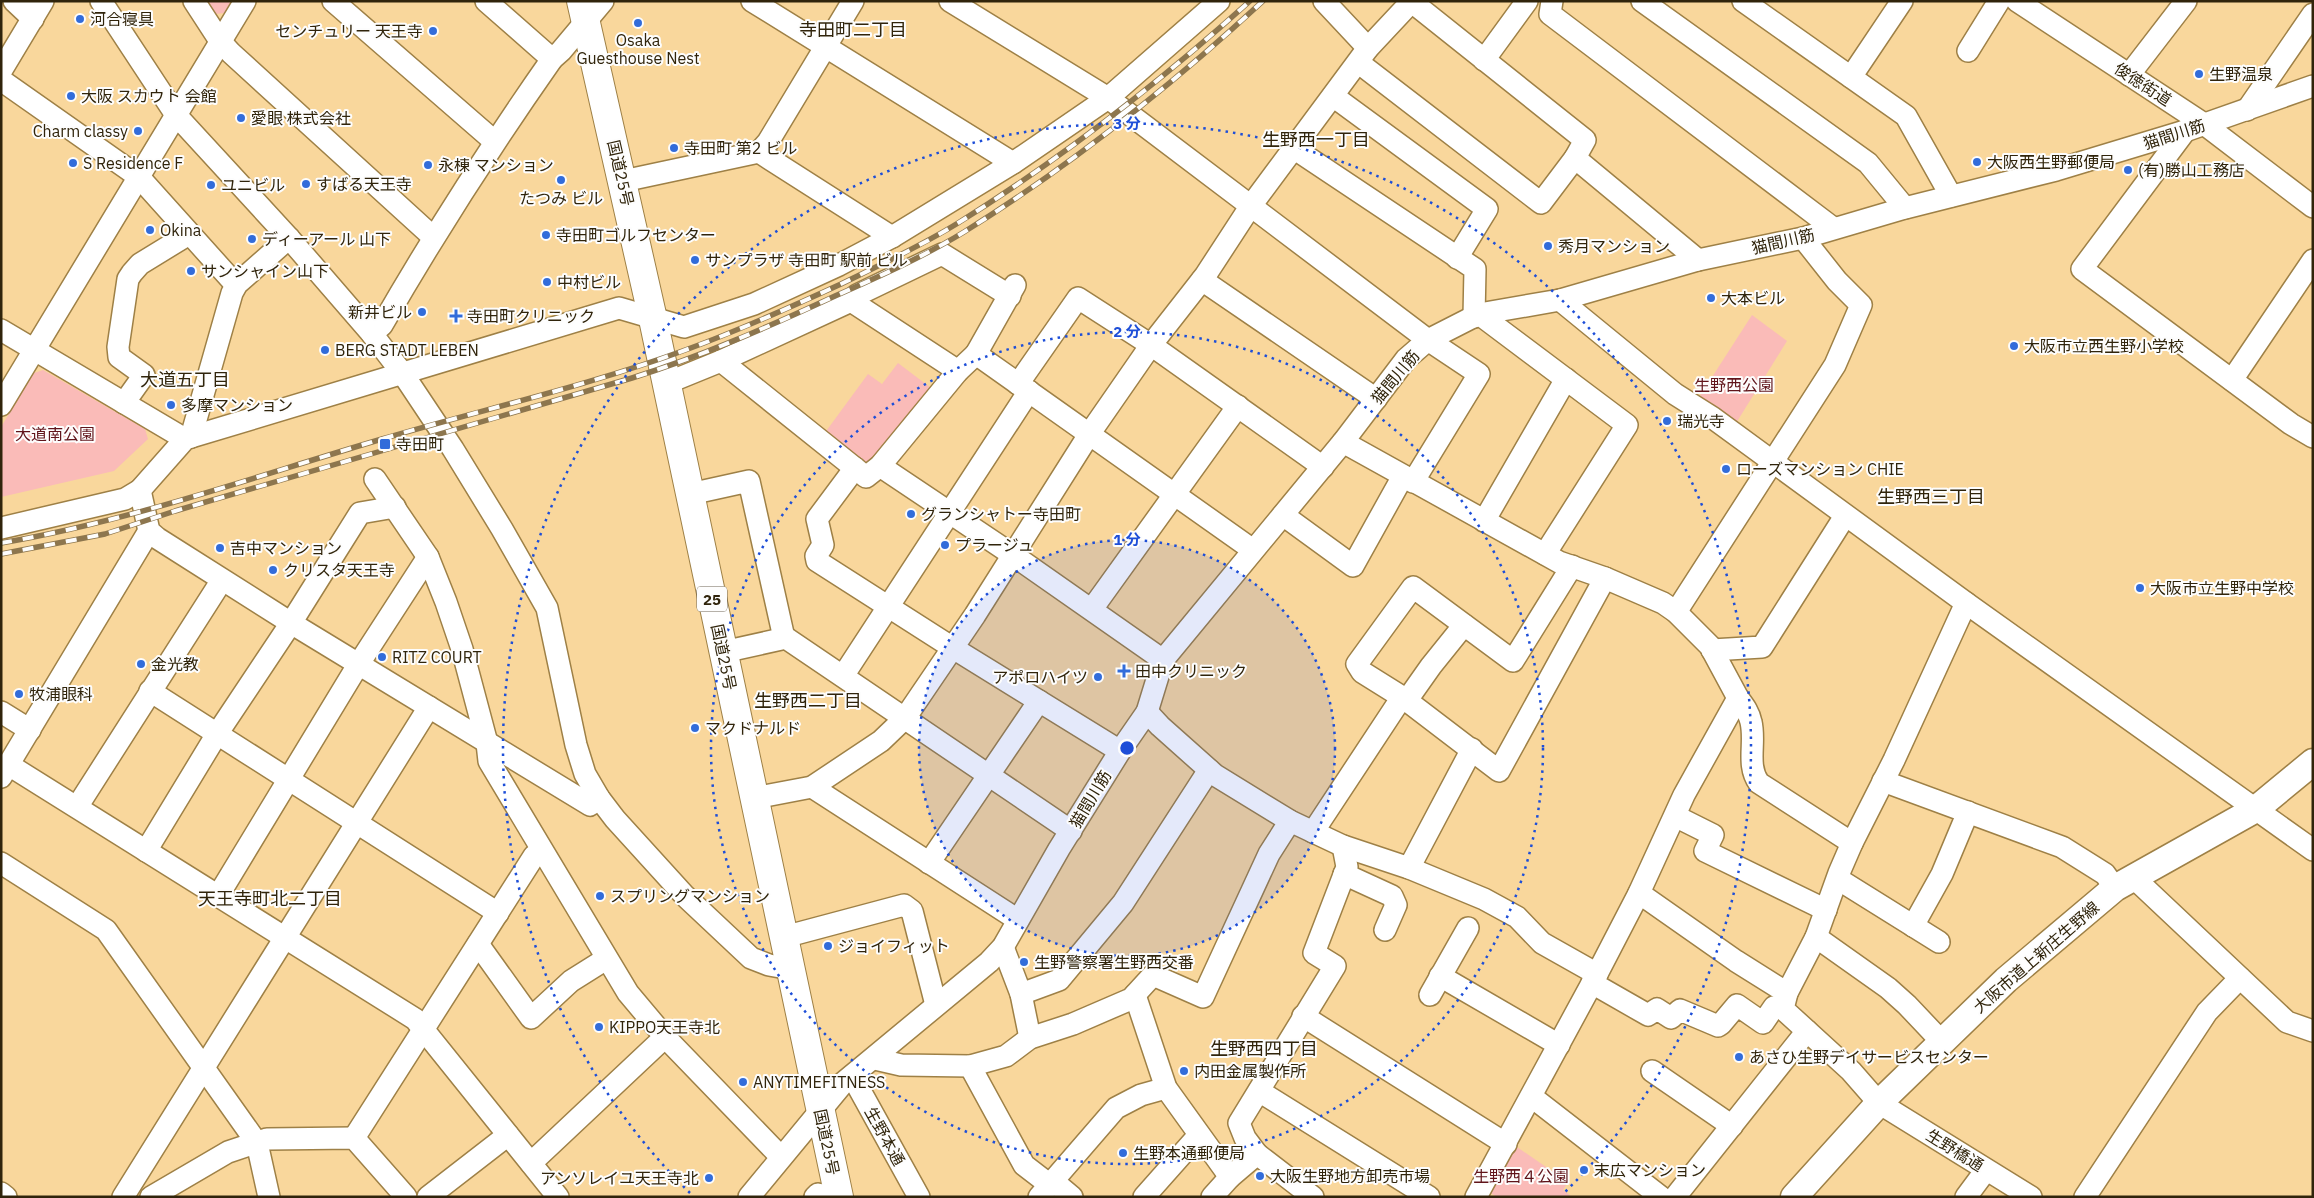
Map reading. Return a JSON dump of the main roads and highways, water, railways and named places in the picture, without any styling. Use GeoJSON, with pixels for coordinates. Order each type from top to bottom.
{"type":"FeatureCollection","features":[{"type":"Feature","properties":{"kind":"highway","name":"国道25号"},"geometry":{"type":"LineString","coordinates":[[590,8],[623,181],[820,1110],[824,1196]]}},
{"type":"Feature","properties":{"kind":"main road","name":"大阪市道上新庄生野線"},"geometry":{"type":"LineString","coordinates":[[1794,1197],[1879,1103],[2006,980],[2124,882],[2256,809],[2313,762]]}},
{"type":"Feature","properties":{"kind":"railway"},"geometry":{"type":"LineString","coordinates":[[1,543],[98,523],[193,497],[382,439],[574,386],[688,349],[765,318],[841,284],[915,247],[997,198],[1072,146],[1145,90],[1250,1]]}},
{"type":"Feature","properties":{"kind":"railway"},"geometry":{"type":"LineString","coordinates":[[1,554],[105,534],[175,511],[632,378],[709,351],[785,319],[917,258],[1004,207],[1119,124],[1192,64],[1263,1]]}},
{"type":"Feature","properties":{"kind":"place","name":"河合寝具"},"geometry":{"type":"Point","coordinates":[80,19]}},
{"type":"Feature","properties":{"kind":"place","name":"Osaka Guesthouse Nest"},"geometry":{"type":"Point","coordinates":[638,23]}},
{"type":"Feature","properties":{"kind":"place","name":"センチュリー 天王寺"},"geometry":{"type":"Point","coordinates":[433,31]}},
{"type":"Feature","properties":{"kind":"place","name":"生野温泉"},"geometry":{"type":"Point","coordinates":[2199,74]}},
{"type":"Feature","properties":{"kind":"place","name":"大阪 スカウト 会館"},"geometry":{"type":"Point","coordinates":[71,96]}},
{"type":"Feature","properties":{"kind":"place","name":"愛眼 株式会社"},"geometry":{"type":"Point","coordinates":[241,118]}},
{"type":"Feature","properties":{"kind":"place","name":"Charm classy"},"geometry":{"type":"Point","coordinates":[138,131]}},
{"type":"Feature","properties":{"kind":"place","name":"寺田町 第2 ビル"},"geometry":{"type":"Point","coordinates":[674,148]}},
{"type":"Feature","properties":{"kind":"place","name":"大阪西生野郵便局"},"geometry":{"type":"Point","coordinates":[1977,162]}},
{"type":"Feature","properties":{"kind":"place","name":"S Residence F"},"geometry":{"type":"Point","coordinates":[73,163]}},
{"type":"Feature","properties":{"kind":"place","name":"永棟 マンション"},"geometry":{"type":"Point","coordinates":[428,165]}},
{"type":"Feature","properties":{"kind":"place","name":"(有)勝山工務店"},"geometry":{"type":"Point","coordinates":[2128,170]}},
{"type":"Feature","properties":{"kind":"place","name":"たつみ ビル"},"geometry":{"type":"Point","coordinates":[561,180]}},
{"type":"Feature","properties":{"kind":"place","name":"すばる天王寺"},"geometry":{"type":"Point","coordinates":[306,184]}},
{"type":"Feature","properties":{"kind":"place","name":"ユニビル"},"geometry":{"type":"Point","coordinates":[211,185]}},
{"type":"Feature","properties":{"kind":"place","name":"Okina"},"geometry":{"type":"Point","coordinates":[150,230]}},
{"type":"Feature","properties":{"kind":"place","name":"寺田町ゴルフセンター"},"geometry":{"type":"Point","coordinates":[546,235]}},
{"type":"Feature","properties":{"kind":"place","name":"ディーアール 山下"},"geometry":{"type":"Point","coordinates":[252,239]}},
{"type":"Feature","properties":{"kind":"place","name":"秀月マンション"},"geometry":{"type":"Point","coordinates":[1548,246]}},
{"type":"Feature","properties":{"kind":"place","name":"サンプラザ 寺田町 駅前 ビル"},"geometry":{"type":"Point","coordinates":[695,260]}},
{"type":"Feature","properties":{"kind":"place","name":"サンシャイン山下"},"geometry":{"type":"Point","coordinates":[191,271]}},
{"type":"Feature","properties":{"kind":"place","name":"中村ビル"},"geometry":{"type":"Point","coordinates":[547,282]}},
{"type":"Feature","properties":{"kind":"place","name":"大本ビル"},"geometry":{"type":"Point","coordinates":[1711,298]}},
{"type":"Feature","properties":{"kind":"place","name":"新井ビル"},"geometry":{"type":"Point","coordinates":[422,312]}},
{"type":"Feature","properties":{"kind":"place","name":"寺田町クリニック"},"geometry":{"type":"Point","coordinates":[456,316]}},
{"type":"Feature","properties":{"kind":"place","name":"大阪市立西生野小学校"},"geometry":{"type":"Point","coordinates":[2014,346]}},
{"type":"Feature","properties":{"kind":"place","name":"BERG STADT LEBEN"},"geometry":{"type":"Point","coordinates":[325,350]}},
{"type":"Feature","properties":{"kind":"place","name":"多摩マンション"},"geometry":{"type":"Point","coordinates":[171,405]}},
{"type":"Feature","properties":{"kind":"place","name":"瑞光寺"},"geometry":{"type":"Point","coordinates":[1667,421]}},
{"type":"Feature","properties":{"kind":"place","name":"寺田町"},"geometry":{"type":"Point","coordinates":[385,444]}},
{"type":"Feature","properties":{"kind":"place","name":"ローズマンション CHIE"},"geometry":{"type":"Point","coordinates":[1726,469]}},
{"type":"Feature","properties":{"kind":"place","name":"グランシャトー寺田町"},"geometry":{"type":"Point","coordinates":[911,514]}},
{"type":"Feature","properties":{"kind":"place","name":"プラージュ"},"geometry":{"type":"Point","coordinates":[945,545]}},
{"type":"Feature","properties":{"kind":"place","name":"吉中マンション"},"geometry":{"type":"Point","coordinates":[220,548]}},
{"type":"Feature","properties":{"kind":"place","name":"クリスタ天王寺"},"geometry":{"type":"Point","coordinates":[273,570]}},
{"type":"Feature","properties":{"kind":"place","name":"大阪市立生野中学校"},"geometry":{"type":"Point","coordinates":[2140,588]}},
{"type":"Feature","properties":{"kind":"place","name":"RITZ COURT"},"geometry":{"type":"Point","coordinates":[382,657]}},
{"type":"Feature","properties":{"kind":"place","name":"金光教"},"geometry":{"type":"Point","coordinates":[141,664]}},
{"type":"Feature","properties":{"kind":"place","name":"田中クリニック"},"geometry":{"type":"Point","coordinates":[1124,671]}},
{"type":"Feature","properties":{"kind":"place","name":"アポロハイツ"},"geometry":{"type":"Point","coordinates":[1098,677]}},
{"type":"Feature","properties":{"kind":"place","name":"牧浦眼科"},"geometry":{"type":"Point","coordinates":[19,694]}},
{"type":"Feature","properties":{"kind":"place","name":"マクドナルド"},"geometry":{"type":"Point","coordinates":[695,728]}},
{"type":"Feature","properties":{"kind":"place","name":"スプリングマンション"},"geometry":{"type":"Point","coordinates":[600,896]}},
{"type":"Feature","properties":{"kind":"place","name":"ジョイフィット"},"geometry":{"type":"Point","coordinates":[828,946]}},
{"type":"Feature","properties":{"kind":"place","name":"生野警察署生野西交番"},"geometry":{"type":"Point","coordinates":[1024,962]}},
{"type":"Feature","properties":{"kind":"place","name":"KIPPO天王寺北"},"geometry":{"type":"Point","coordinates":[599,1027]}},
{"type":"Feature","properties":{"kind":"place","name":"あさひ生野デイサービスセンター"},"geometry":{"type":"Point","coordinates":[1739,1057]}},
{"type":"Feature","properties":{"kind":"place","name":"内田金属製作所"},"geometry":{"type":"Point","coordinates":[1184,1071]}},
{"type":"Feature","properties":{"kind":"place","name":"ANYTIMEFITNESS"},"geometry":{"type":"Point","coordinates":[743,1082]}},
{"type":"Feature","properties":{"kind":"place","name":"生野本通郵便局"},"geometry":{"type":"Point","coordinates":[1123,1153]}},
{"type":"Feature","properties":{"kind":"place","name":"末広マンション"},"geometry":{"type":"Point","coordinates":[1584,1170]}},
{"type":"Feature","properties":{"kind":"place","name":"大阪生野地方卸売市場"},"geometry":{"type":"Point","coordinates":[1260,1176]}},
{"type":"Feature","properties":{"kind":"place","name":"アンソレイユ天王寺北"},"geometry":{"type":"Point","coordinates":[709,1178]}},
{"type":"Feature","properties":{"kind":"district","name":"寺田町二丁目"},"geometry":{"type":"Point","coordinates":[853,29]}},
{"type":"Feature","properties":{"kind":"district","name":"生野西一丁目"},"geometry":{"type":"Point","coordinates":[1316,139]}},
{"type":"Feature","properties":{"kind":"district","name":"大道五丁目"},"geometry":{"type":"Point","coordinates":[185,379]}},
{"type":"Feature","properties":{"kind":"district","name":"生野西三丁目"},"geometry":{"type":"Point","coordinates":[1931,496]}},
{"type":"Feature","properties":{"kind":"district","name":"生野西二丁目"},"geometry":{"type":"Point","coordinates":[808,700]}},
{"type":"Feature","properties":{"kind":"district","name":"天王寺町北二丁目"},"geometry":{"type":"Point","coordinates":[270,898]}},
{"type":"Feature","properties":{"kind":"district","name":"生野西四丁目"},"geometry":{"type":"Point","coordinates":[1264,1048]}},
{"type":"Feature","properties":{"kind":"park label","name":"生野西公園"},"geometry":{"type":"Point","coordinates":[1734,385]}},
{"type":"Feature","properties":{"kind":"park label","name":"大道南公園"},"geometry":{"type":"Point","coordinates":[55,434]}},
{"type":"Feature","properties":{"kind":"park label","name":"生野西４公園"},"geometry":{"type":"Point","coordinates":[1521,1176]}}]}
